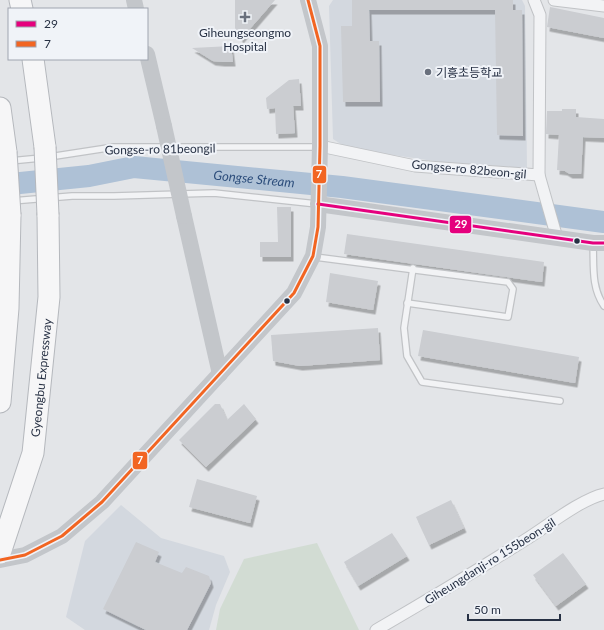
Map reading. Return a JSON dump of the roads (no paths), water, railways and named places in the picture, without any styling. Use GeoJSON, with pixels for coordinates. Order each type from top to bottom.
{"type":"FeatureCollection","features":[{"type":"Feature","properties":{"kind":"highway","name":"Gyeongbu Expressway"},"geometry":{"type":"LineString","coordinates":[[2,544],[33,453],[49,297],[45,147],[33,60]]}},
{"type":"Feature","properties":{"kind":"highway"},"geometry":{"type":"LineString","coordinates":[[0,402],[8,308],[1,115]]}},
{"type":"Feature","properties":{"kind":"street"},"geometry":{"type":"LineString","coordinates":[[0,560],[25,555],[62,536],[102,502],[294,293],[313,256],[318,227],[320,46],[308,0]]}},
{"type":"Feature","properties":{"kind":"street","name":"Gongse-ro 82beon-gil"},"geometry":{"type":"LineString","coordinates":[[320,154],[415,166],[539,175],[540,15],[534,0]]}},
{"type":"Feature","properties":{"kind":"street"},"geometry":{"type":"LineString","coordinates":[[554,0],[604,6]]}},
{"type":"Feature","properties":{"kind":"street"},"geometry":{"type":"LineString","coordinates":[[148,58],[220,374]]}},
{"type":"Feature","properties":{"kind":"street"},"geometry":{"type":"LineString","coordinates":[[539,175],[557,238]]}},
{"type":"Feature","properties":{"kind":"street"},"geometry":{"type":"LineString","coordinates":[[318,204],[599,243]]}},
{"type":"Feature","properties":{"kind":"street","name":"Giheungdanji-ro 155beon-gil"},"geometry":{"type":"LineString","coordinates":[[376,630],[465,578],[576,508],[597,496],[604,494]]}},
{"type":"Feature","properties":{"kind":"lane","name":"Gongse-ro 81beongil"},"geometry":{"type":"LineString","coordinates":[[3,157],[78,154],[114,147],[320,154]]}},
{"type":"Feature","properties":{"kind":"lane"},"geometry":{"type":"LineString","coordinates":[[5,209],[72,196],[214,193],[318,204]]}},
{"type":"Feature","properties":{"kind":"lane"},"geometry":{"type":"LineString","coordinates":[[599,243],[594,285],[598,297],[604,306]]}},
{"type":"Feature","properties":{"kind":"lane"},"geometry":{"type":"LineString","coordinates":[[313,256],[413,268],[508,282],[513,289],[508,317],[407,303]]}},
{"type":"Feature","properties":{"kind":"lane"},"geometry":{"type":"LineString","coordinates":[[413,268],[404,328],[407,356],[422,382],[560,401]]}},
{"type":"Feature","properties":{"kind":"waterway","name":"Gongse Stream"},"geometry":{"type":"LineString","coordinates":[[0,185],[89,176],[134,167],[342,187],[604,222]]}},
{"type":"Feature","properties":{"kind":"place","name":"Giheungseongmo Hospital"},"geometry":{"type":"Point","coordinates":[245,17]}},
{"type":"Feature","properties":{"kind":"place","name":"기흥초등학교"},"geometry":{"type":"Point","coordinates":[428,72]}}]}
